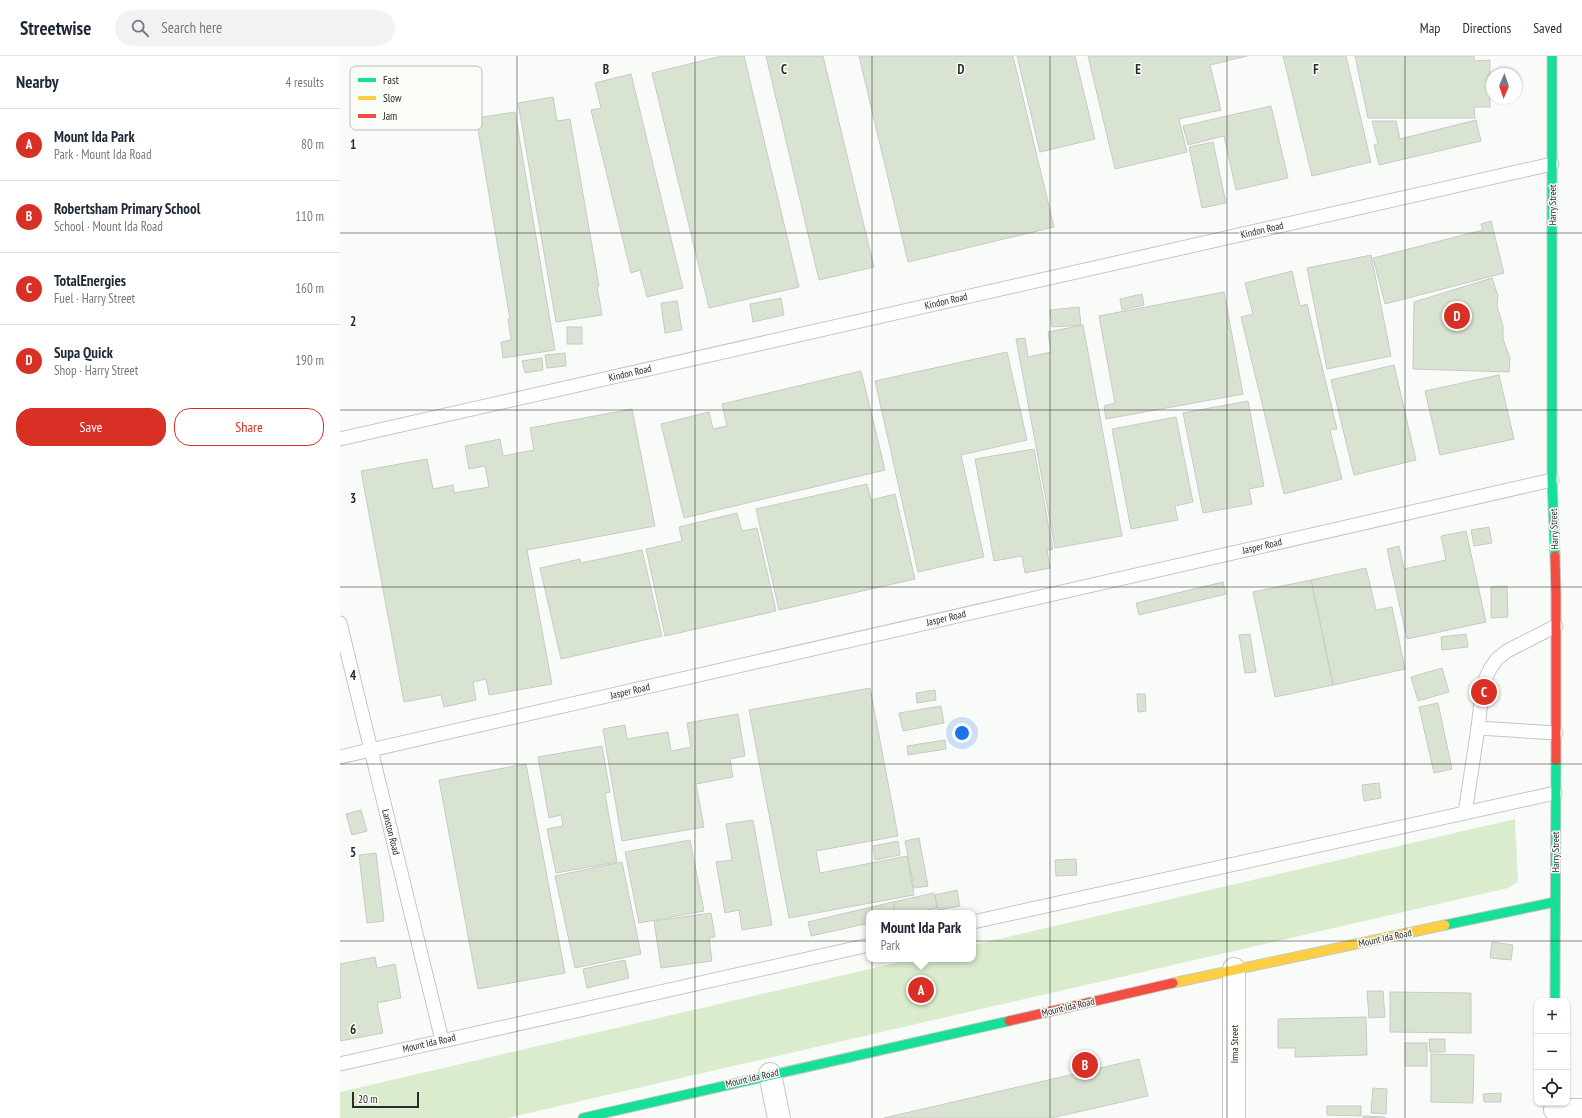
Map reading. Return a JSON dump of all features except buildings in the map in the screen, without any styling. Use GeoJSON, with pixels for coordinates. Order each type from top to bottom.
{"type":"FeatureCollection","features":[{"type":"Feature","properties":{"kind":"street","name":"Harry Street"},"geometry":{"type":"LineString","coordinates":[[1552,56],[1552,480],[1556,626],[1555,998]]}},
{"type":"Feature","properties":{"kind":"street","name":"Mount Ida Road"},"geometry":{"type":"LineString","coordinates":[[583,1118],[1234,969],[1555,902]]}},
{"type":"Feature","properties":{"kind":"street","name":"Irma Street"},"geometry":{"type":"LineString","coordinates":[[1234,969],[1234,1118]]}},
{"type":"Feature","properties":{"kind":"street"},"geometry":{"type":"LineString","coordinates":[[770,1074],[779,1118]]}},
{"type":"Feature","properties":{"kind":"street"},"geometry":{"type":"LineString","coordinates":[[1555,1110],[1582,1110]]}},
{"type":"Feature","properties":{"kind":"lane","name":"Kindon Road"},"geometry":{"type":"LineString","coordinates":[[340,439],[1552,164]]}},
{"type":"Feature","properties":{"kind":"lane","name":"Jasper Road"},"geometry":{"type":"LineString","coordinates":[[340,757],[1552,480]]}},
{"type":"Feature","properties":{"kind":"lane","name":"Lanston Road"},"geometry":{"type":"LineString","coordinates":[[340,623],[442,1040]]}},
{"type":"Feature","properties":{"kind":"lane"},"geometry":{"type":"LineString","coordinates":[[1465,813],[1482,693],[1485,680],[1490,669],[1498,659],[1507,652],[1556,626]]}},
{"type":"Feature","properties":{"kind":"lane"},"geometry":{"type":"LineString","coordinates":[[1478,728],[1556,733]]}},
{"type":"Feature","properties":{"kind":"lane"},"geometry":{"type":"LineString","coordinates":[[976,921],[1555,792]]}},
{"type":"Feature","properties":{"kind":"lane","name":"Mount Ida Road"},"geometry":{"type":"LineString","coordinates":[[340,1064],[866,946]]}},
{"type":"Feature","properties":{"kind":"green space"},"geometry":{"type":"Polygon","coordinates":[[[1515,819],[1518,882],[1508,888],[507,1118],[340,1118],[340,1092],[900,962],[976,962],[976,944],[1515,819]]]}},
{"type":"Feature","properties":{"kind":"traffic: fast"},"geometry":{"type":"LineString","coordinates":[[1552,56],[1552,480],[1555,556]]}},
{"type":"Feature","properties":{"kind":"traffic: fast"},"geometry":{"type":"LineString","coordinates":[[1555,998],[1556,760]]}},
{"type":"Feature","properties":{"kind":"traffic: fast"},"geometry":{"type":"LineString","coordinates":[[1445,925],[1555,902]]}},
{"type":"Feature","properties":{"kind":"traffic: fast"},"geometry":{"type":"LineString","coordinates":[[583,1118],[1009,1021]]}},
{"type":"Feature","properties":{"kind":"traffic: slow"},"geometry":{"type":"LineString","coordinates":[[1173,983],[1445,925]]}},
{"type":"Feature","properties":{"kind":"traffic: jam"},"geometry":{"type":"LineString","coordinates":[[1555,556],[1556,760]]}},
{"type":"Feature","properties":{"kind":"traffic: jam"},"geometry":{"type":"LineString","coordinates":[[1009,1021],[1173,983]]}},
{"type":"Feature","properties":{"kind":"place","name":"Supa Quick"},"geometry":{"type":"Point","coordinates":[1457,316]}},
{"type":"Feature","properties":{"kind":"place","name":"TotalEnergies"},"geometry":{"type":"Point","coordinates":[1484,692]}},
{"type":"Feature","properties":{"kind":"place","name":"Mount Ida Park"},"geometry":{"type":"Point","coordinates":[921,990]}},
{"type":"Feature","properties":{"kind":"place","name":"Robertsham Primary School"},"geometry":{"type":"Point","coordinates":[1085,1065]}}]}
